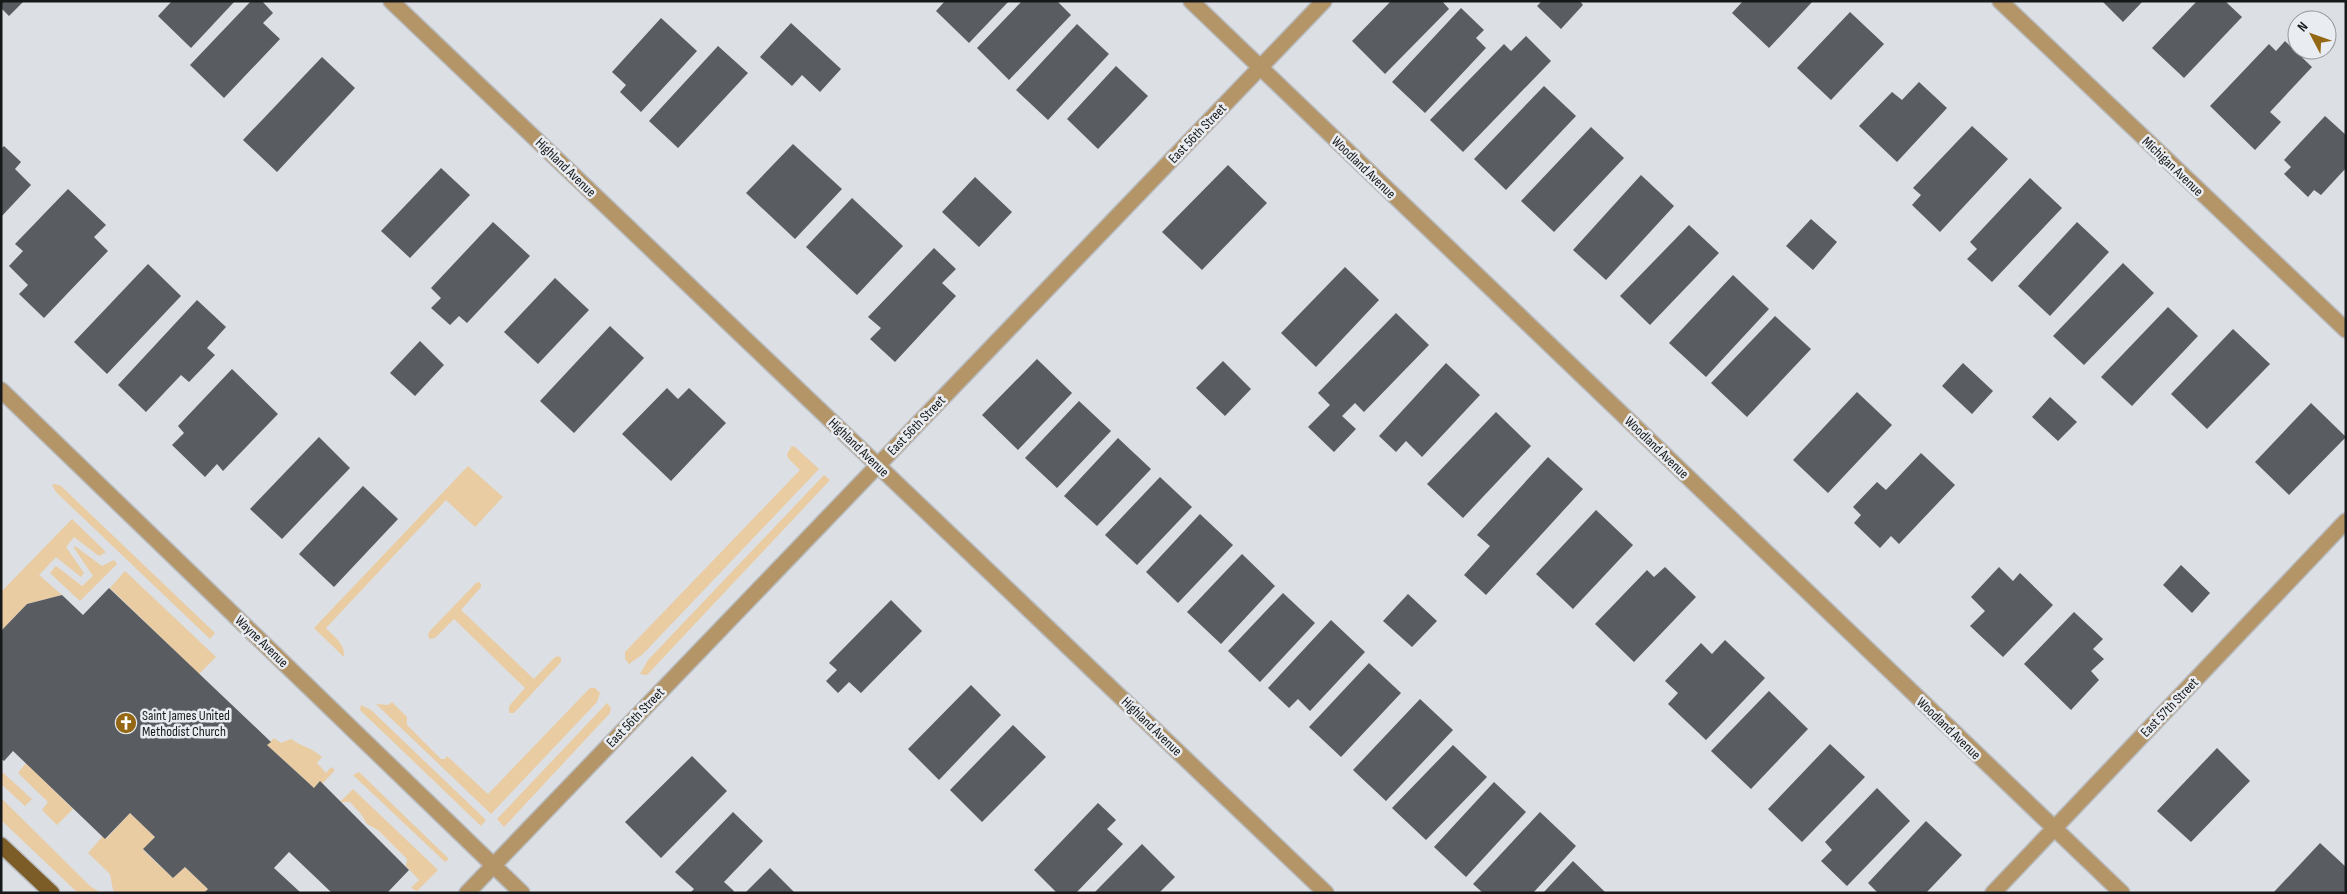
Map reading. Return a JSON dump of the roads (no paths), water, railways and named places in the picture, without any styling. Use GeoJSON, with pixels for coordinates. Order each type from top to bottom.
{"type":"FeatureCollection","features":[{"type":"Feature","properties":{"kind":"main road"},"geometry":{"type":"LineString","coordinates":[[1,845],[52,893]]}},
{"type":"Feature","properties":{"kind":"street","name":"Highland Avenue"},"geometry":{"type":"LineString","coordinates":[[391,1],[1326,893]]}},
{"type":"Feature","properties":{"kind":"street","name":"Woodland Avenue"},"geometry":{"type":"LineString","coordinates":[[1192,1],[2122,893]]}},
{"type":"Feature","properties":{"kind":"street","name":"East 56th Street"},"geometry":{"type":"LineString","coordinates":[[467,893],[1324,1]]}},
{"type":"Feature","properties":{"kind":"street","name":"Michigan Avenue"},"geometry":{"type":"LineString","coordinates":[[2000,1],[2346,330]]}},
{"type":"Feature","properties":{"kind":"street","name":"Wayne Avenue"},"geometry":{"type":"LineString","coordinates":[[1,390],[522,893]]}},
{"type":"Feature","properties":{"kind":"street","name":"East 57th Street"},"geometry":{"type":"LineString","coordinates":[[1993,893],[2346,522]]}},
{"type":"Feature","properties":{"kind":"place","name":"Saint James United Methodist Church"},"geometry":{"type":"Point","coordinates":[126,723]}}]}
